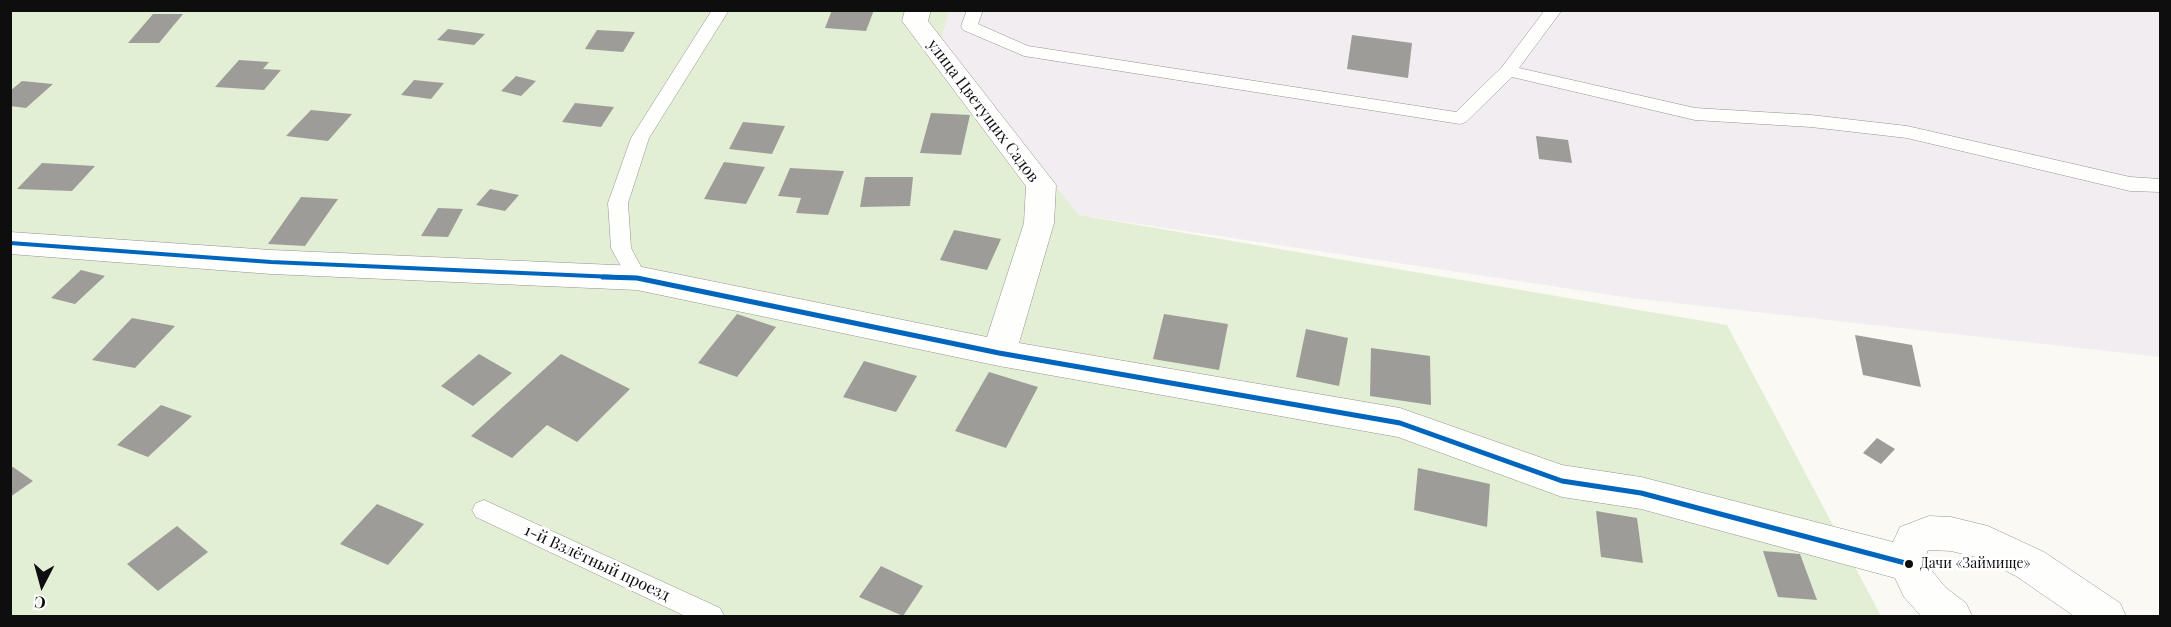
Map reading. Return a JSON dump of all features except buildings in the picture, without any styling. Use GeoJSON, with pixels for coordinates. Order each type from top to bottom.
{"type":"FeatureCollection","features":[{"type":"Feature","properties":{"kind":"street","name":"улица Цветущих Садов"},"geometry":{"type":"LineString","coordinates":[[918,10],[915,21],[1041,185],[1039,224],[999,353]]}},
{"type":"Feature","properties":{"kind":"street"},"geometry":{"type":"LineString","coordinates":[[10,243],[271,262],[637,278],[999,353],[1400,423],[1562,481],[1641,493],[1909,564]]}},
{"type":"Feature","properties":{"kind":"street"},"geometry":{"type":"LineString","coordinates":[[1952,616],[1932,601],[1918,584],[1909,564],[1908,551],[1914,540],[1929,533],[1951,534],[1988,543],[2030,564],[2106,616]]}},
{"type":"Feature","properties":{"kind":"lane"},"geometry":{"type":"LineString","coordinates":[[637,278],[621,248],[618,203],[640,138],[721,10]]}},
{"type":"Feature","properties":{"kind":"lane"},"geometry":{"type":"LineString","coordinates":[[975,10],[969,26],[1024,51],[1460,118],[1508,71],[1554,10]]}},
{"type":"Feature","properties":{"kind":"lane"},"geometry":{"type":"LineString","coordinates":[[1508,71],[1695,114],[1811,121],[1906,132],[2130,184],[2160,186]]}},
{"type":"Feature","properties":{"kind":"lane","name":"1-й Взлётный проезд"},"geometry":{"type":"LineString","coordinates":[[484,510],[711,616]]}},
{"type":"Feature","properties":{"kind":"shaded area"},"geometry":{"type":"Polygon","coordinates":[[[949,10],[2160,11],[2160,357],[1631,298],[1079,215],[940,44],[949,10]]]}},
{"type":"Feature","properties":{"kind":"green space"},"geometry":{"type":"Polygon","coordinates":[[[10,11],[949,11],[940,44],[1079,215],[1727,325],[1881,616],[11,616],[10,11]]]}},
{"type":"Feature","properties":{"kind":"transit line"},"geometry":{"type":"LineString","coordinates":[[10,243],[271,262],[637,278],[999,353],[1400,423],[1562,481],[1641,493],[1909,564]]}},
{"type":"Feature","properties":{"kind":"place","name":"Дачи «Займище»"},"geometry":{"type":"Point","coordinates":[1909,564]}}]}
